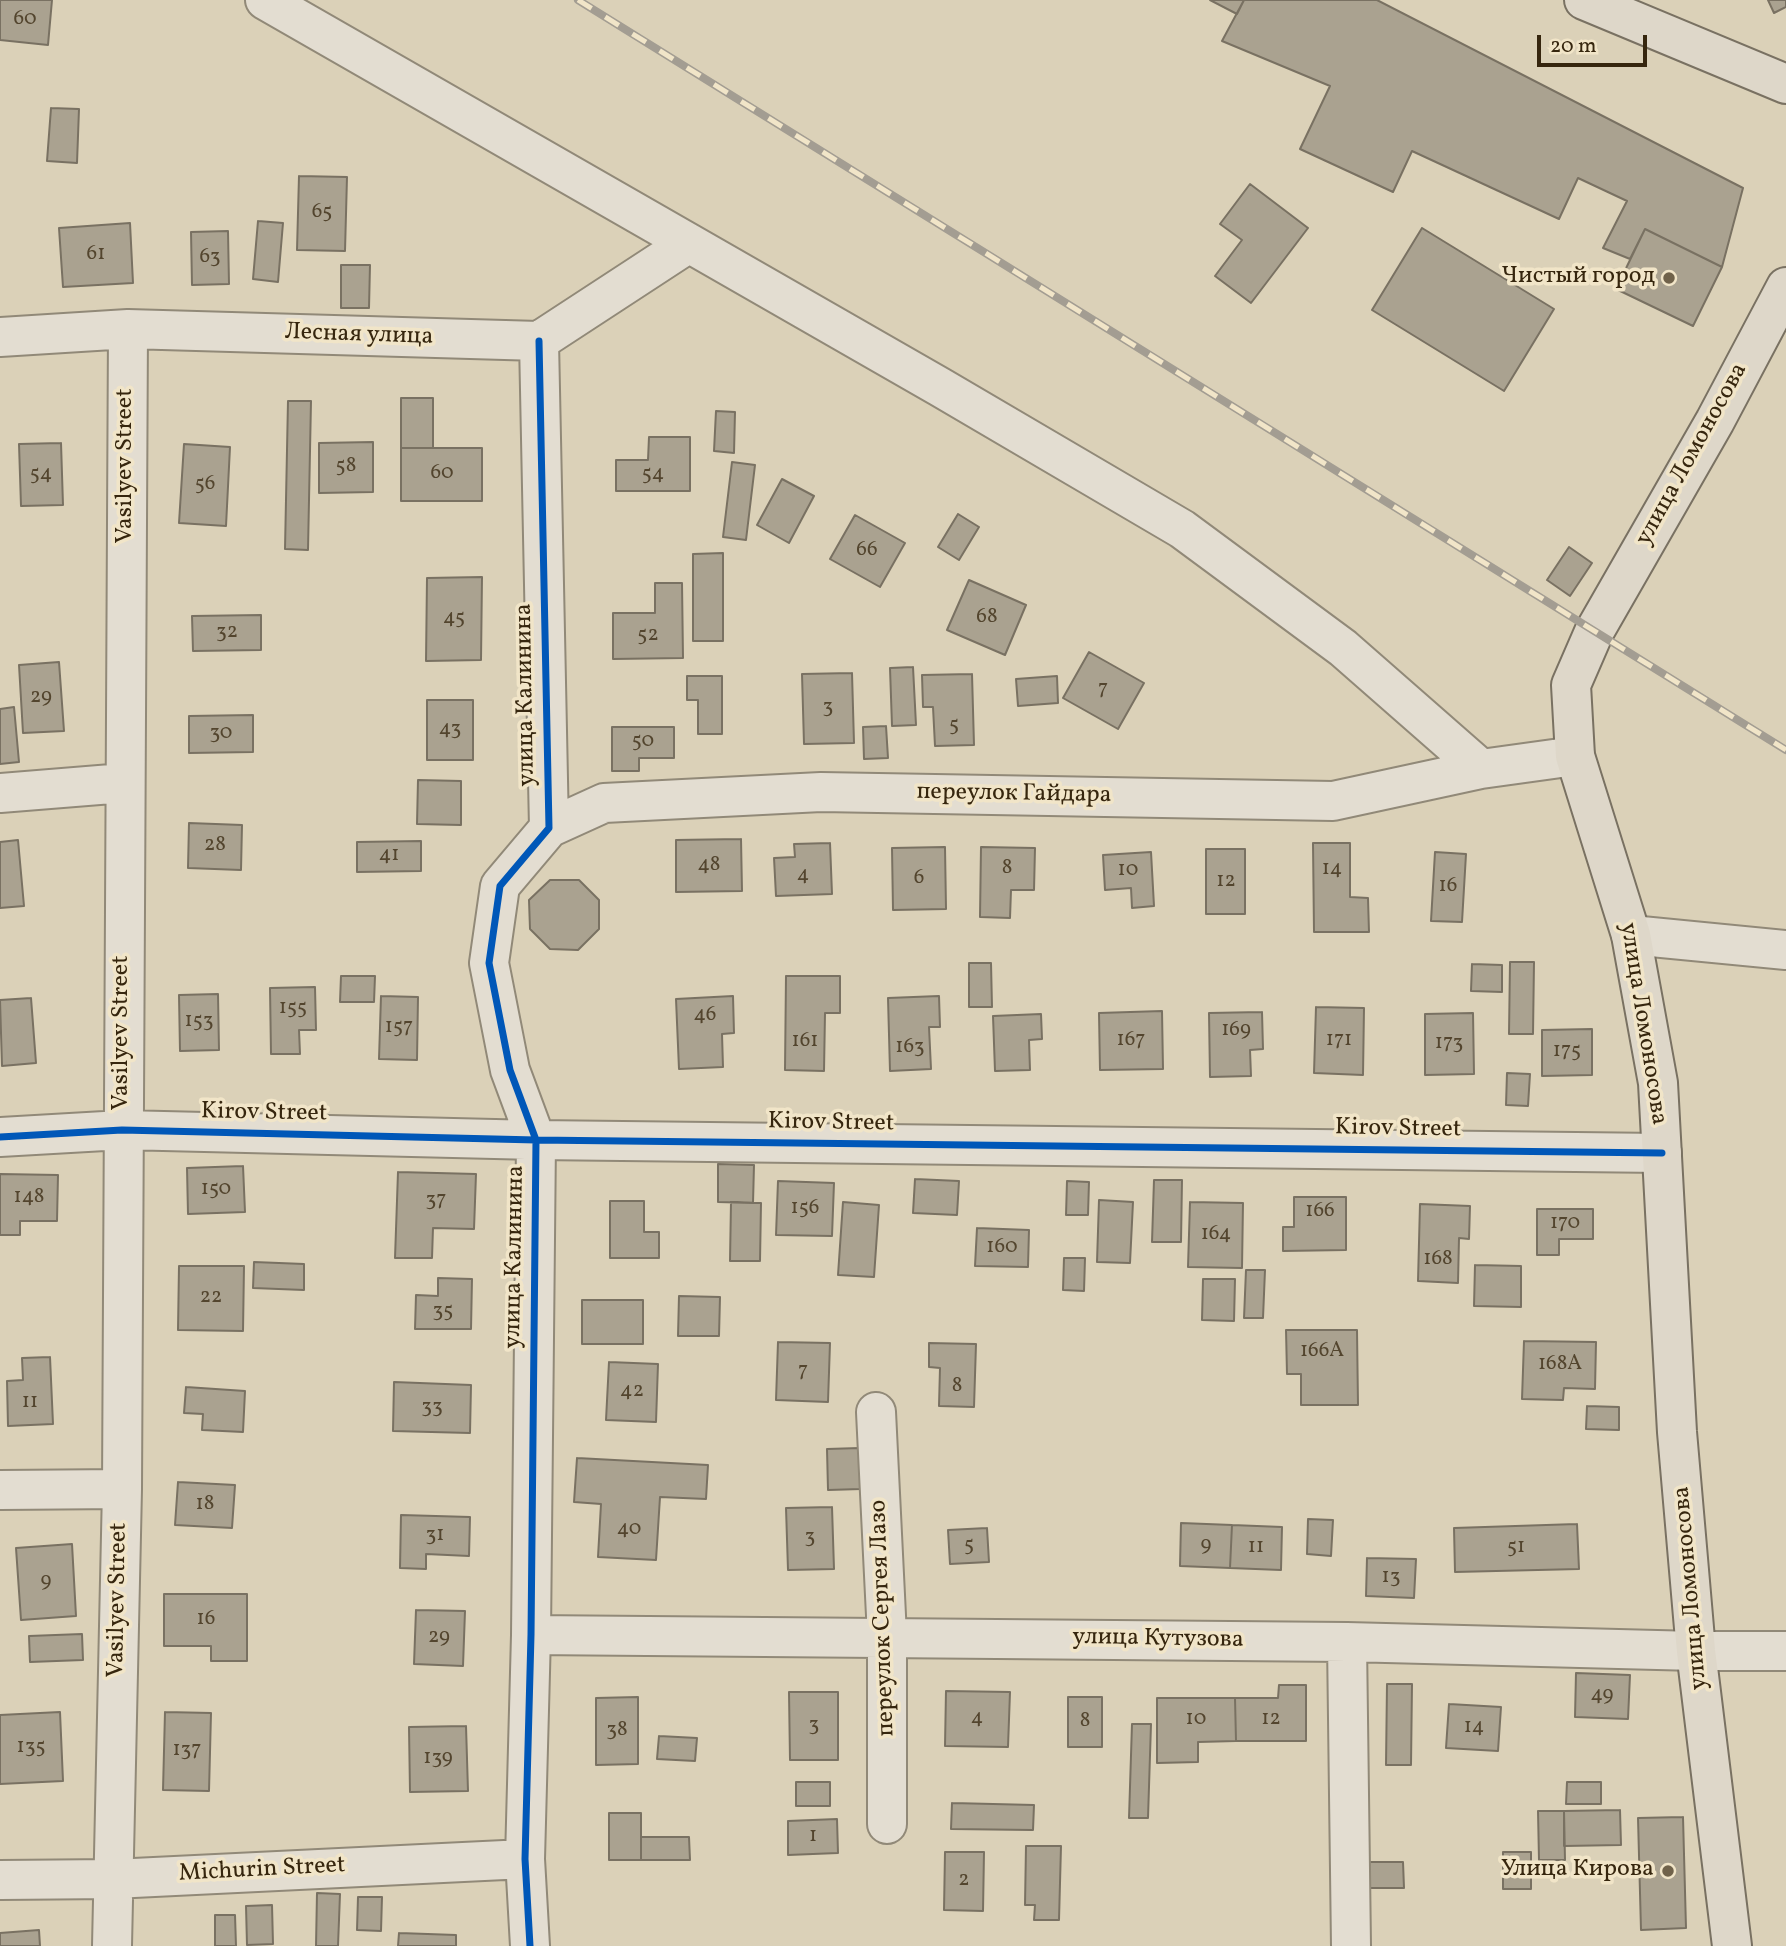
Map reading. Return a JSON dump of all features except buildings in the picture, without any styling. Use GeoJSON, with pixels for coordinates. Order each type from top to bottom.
{"type":"FeatureCollection","features":[{"type":"Feature","properties":{"kind":"main road"},"geometry":{"type":"LineString","coordinates":[[1584,0],[1786,84]]}},
{"type":"Feature","properties":{"kind":"main road","name":"улица Ломоносова"},"geometry":{"type":"LineString","coordinates":[[1732,1946],[1696,1651],[1677,1432],[1658,1083],[1631,934],[1574,756],[1571,685],[1589,643],[1715,421],[1786,287]]}},
{"type":"Feature","properties":{"kind":"street"},"geometry":{"type":"LineString","coordinates":[[265,0],[1182,529],[1343,648],[1481,769]]}},
{"type":"Feature","properties":{"kind":"street"},"geometry":{"type":"LineString","coordinates":[[539,341],[689,243]]}},
{"type":"Feature","properties":{"kind":"street","name":"Лесная улица"},"geometry":{"type":"LineString","coordinates":[[0,337],[128,329],[539,341]]}},
{"type":"Feature","properties":{"kind":"street","name":"Vasilyev Street"},"geometry":{"type":"LineString","coordinates":[[112,1946],[122,1489],[128,329]]}},
{"type":"Feature","properties":{"kind":"street","name":"улица Калинина"},"geometry":{"type":"LineString","coordinates":[[530,1946],[525,1859],[531,1634],[536,1140],[510,1070],[489,963],[500,886],[549,828],[539,341]]}},
{"type":"Feature","properties":{"kind":"street","name":"переулок Гайдара"},"geometry":{"type":"LineString","coordinates":[[549,828],[604,803],[821,792],[1333,801],[1481,769],[1574,756]]}},
{"type":"Feature","properties":{"kind":"street"},"geometry":{"type":"LineString","coordinates":[[0,793],[124,783]]}},
{"type":"Feature","properties":{"kind":"street"},"geometry":{"type":"LineString","coordinates":[[1631,934],[1786,950]]}},
{"type":"Feature","properties":{"kind":"street","name":"Kirov Street"},"geometry":{"type":"LineString","coordinates":[[0,1137],[122,1130],[536,1140],[1662,1153]]}},
{"type":"Feature","properties":{"kind":"street","name":"переулок Сергея Лазо"},"geometry":{"type":"LineString","coordinates":[[876,1412],[887,1636],[887,1824]]}},
{"type":"Feature","properties":{"kind":"street"},"geometry":{"type":"LineString","coordinates":[[0,1490],[122,1489]]}},
{"type":"Feature","properties":{"kind":"street","name":"улица Кутузова"},"geometry":{"type":"LineString","coordinates":[[531,1634],[1347,1642],[1786,1651]]}},
{"type":"Feature","properties":{"kind":"street"},"geometry":{"type":"LineString","coordinates":[[1347,1642],[1351,1946]]}},
{"type":"Feature","properties":{"kind":"street","name":"Michurin Street"},"geometry":{"type":"LineString","coordinates":[[0,1880],[113,1879],[525,1859]]}},
{"type":"Feature","properties":{"kind":"railway"},"geometry":{"type":"LineString","coordinates":[[578,0],[1786,750]]}},
{"type":"Feature","properties":{"kind":"cycle path"},"geometry":{"type":"LineString","coordinates":[[530,1946],[525,1859],[531,1635],[536,1140],[510,1070],[489,963],[500,886],[549,828],[539,341]]}},
{"type":"Feature","properties":{"kind":"cycle path"},"geometry":{"type":"LineString","coordinates":[[0,1137],[122,1130],[536,1140],[1662,1153]]}},
{"type":"Feature","properties":{"kind":"place","name":"Чистый город"},"geometry":{"type":"Point","coordinates":[1669,278]}},
{"type":"Feature","properties":{"kind":"place","name":"Улица Кирова"},"geometry":{"type":"Point","coordinates":[1668,1871]}}]}
